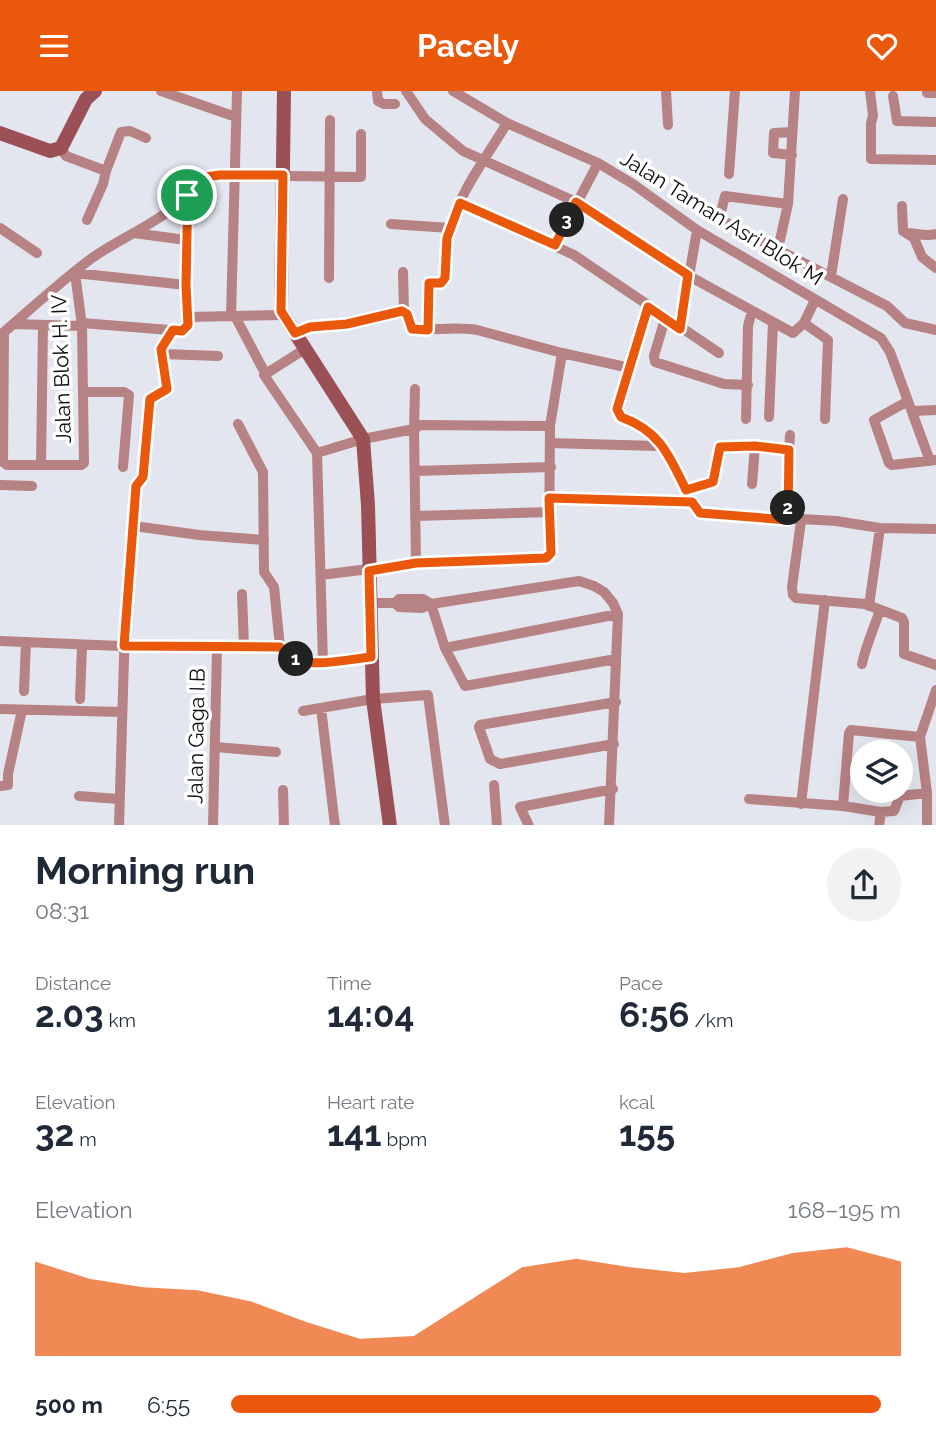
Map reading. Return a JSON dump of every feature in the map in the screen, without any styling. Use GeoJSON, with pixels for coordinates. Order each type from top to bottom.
{"type":"FeatureCollection","features":[{"type":"Feature","properties":{"kind":"street"},"geometry":{"type":"LineString","coordinates":[[161,91],[236,117]]}},
{"type":"Feature","properties":{"kind":"street"},"geometry":{"type":"LineString","coordinates":[[237,91],[234,316],[265,375],[317,453],[323,662]]}},
{"type":"Feature","properties":{"kind":"street"},"geometry":{"type":"LineString","coordinates":[[284,91],[283,315],[367,438],[373,699],[390,825]]}},
{"type":"Feature","properties":{"kind":"street"},"geometry":{"type":"LineString","coordinates":[[377,91],[379,101],[395,104]]}},
{"type":"Feature","properties":{"kind":"street"},"geometry":{"type":"LineString","coordinates":[[406,91],[425,119],[463,151],[576,202],[688,275],[773,323],[795,333],[804,323],[815,300]]}},
{"type":"Feature","properties":{"kind":"street","name":"Jalan Taman Asri Blok M"},"geometry":{"type":"LineString","coordinates":[[453,91],[507,123],[598,163],[633,184],[697,230],[886,342],[933,461]]}},
{"type":"Feature","properties":{"kind":"street"},"geometry":{"type":"LineString","coordinates":[[666,91],[668,125]]}},
{"type":"Feature","properties":{"kind":"street"},"geometry":{"type":"LineString","coordinates":[[729,174],[735,91]]}},
{"type":"Feature","properties":{"kind":"street"},"geometry":{"type":"LineString","coordinates":[[778,249],[788,204],[795,91]]}},
{"type":"Feature","properties":{"kind":"street"},"geometry":{"type":"LineString","coordinates":[[870,91],[873,116],[871,159],[936,160]]}},
{"type":"Feature","properties":{"kind":"street"},"geometry":{"type":"LineString","coordinates":[[5,130],[50,151],[61,148],[91,92]]}},
{"type":"Feature","properties":{"kind":"street"},"geometry":{"type":"LineString","coordinates":[[893,96],[897,121],[936,122]]}},
{"type":"Feature","properties":{"kind":"street"},"geometry":{"type":"LineString","coordinates":[[329,278],[330,120]]}},
{"type":"Feature","properties":{"kind":"street"},"geometry":{"type":"LineString","coordinates":[[428,330],[429,283],[441,283],[445,278],[447,238],[460,203],[507,123]]}},
{"type":"Feature","properties":{"kind":"street"},"geometry":{"type":"LineString","coordinates":[[87,220],[120,134],[130,131],[146,138]]}},
{"type":"Feature","properties":{"kind":"street"},"geometry":{"type":"LineString","coordinates":[[792,132],[774,133],[773,153],[792,155]]}},
{"type":"Feature","properties":{"kind":"street"},"geometry":{"type":"LineString","coordinates":[[13,324],[185,329],[188,317],[186,240],[190,179],[234,175],[361,177],[361,134]]}},
{"type":"Feature","properties":{"kind":"street"},"geometry":{"type":"LineString","coordinates":[[61,148],[66,156],[106,171]]}},
{"type":"Feature","properties":{"kind":"street"},"geometry":{"type":"LineString","coordinates":[[555,245],[598,163]]}},
{"type":"Feature","properties":{"kind":"street"},"geometry":{"type":"LineString","coordinates":[[43,325],[41,465],[7,465],[3,462],[2,331],[90,259],[159,219],[187,195]]}},
{"type":"Feature","properties":{"kind":"street"},"geometry":{"type":"LineString","coordinates":[[788,204],[725,196],[721,218],[887,306],[905,323],[936,331]]}},
{"type":"Feature","properties":{"kind":"street"},"geometry":{"type":"LineString","coordinates":[[831,276],[843,199]]}},
{"type":"Feature","properties":{"kind":"street"},"geometry":{"type":"LineString","coordinates":[[460,203],[575,255],[665,319],[719,353]]}},
{"type":"Feature","properties":{"kind":"street"},"geometry":{"type":"LineString","coordinates":[[902,206],[903,231],[914,237],[922,257],[936,268]]}},
{"type":"Feature","properties":{"kind":"street"},"geometry":{"type":"LineString","coordinates":[[391,224],[450,229]]}},
{"type":"Feature","properties":{"kind":"street"},"geometry":{"type":"LineString","coordinates":[[0,228],[37,253]]}},
{"type":"Feature","properties":{"kind":"street"},"geometry":{"type":"LineString","coordinates":[[680,329],[697,230]]}},
{"type":"Feature","properties":{"kind":"street"},"geometry":{"type":"LineString","coordinates":[[133,233],[186,240]]}},
{"type":"Feature","properties":{"kind":"street"},"geometry":{"type":"LineString","coordinates":[[905,233],[936,235]]}},
{"type":"Feature","properties":{"kind":"street"},"geometry":{"type":"LineString","coordinates":[[402,272],[404,311],[412,329],[464,327],[630,368]]}},
{"type":"Feature","properties":{"kind":"street"},"geometry":{"type":"LineString","coordinates":[[75,273],[186,285]]}},
{"type":"Feature","properties":{"kind":"street","name":"Jalan Blok H. IV"},"geometry":{"type":"LineString","coordinates":[[41,465],[84,463],[82,324],[75,273]]}},
{"type":"Feature","properties":{"kind":"street"},"geometry":{"type":"LineString","coordinates":[[648,307],[618,413],[653,433],[700,513],[836,521],[880,528],[936,529]]}},
{"type":"Feature","properties":{"kind":"street"},"geometry":{"type":"LineString","coordinates":[[295,333],[310,327],[347,324],[404,311]]}},
{"type":"Feature","properties":{"kind":"street"},"geometry":{"type":"LineString","coordinates":[[746,419],[748,326],[752,311]]}},
{"type":"Feature","properties":{"kind":"street"},"geometry":{"type":"LineString","coordinates":[[188,317],[283,315]]}},
{"type":"Feature","properties":{"kind":"street"},"geometry":{"type":"LineString","coordinates":[[665,319],[654,356],[655,362],[724,384],[748,385]]}},
{"type":"Feature","properties":{"kind":"street"},"geometry":{"type":"LineString","coordinates":[[769,417],[773,323]]}},
{"type":"Feature","properties":{"kind":"street"},"geometry":{"type":"LineString","coordinates":[[804,323],[828,340],[825,419]]}},
{"type":"Feature","properties":{"kind":"street"},"geometry":{"type":"LineString","coordinates":[[119,825],[124,646],[136,484],[143,477],[150,399],[167,389],[162,347],[173,330]]}},
{"type":"Feature","properties":{"kind":"street"},"geometry":{"type":"LineString","coordinates":[[265,375],[306,349]]}},
{"type":"Feature","properties":{"kind":"street"},"geometry":{"type":"LineString","coordinates":[[321,575],[369,574],[416,563],[546,558],[551,553],[550,426],[562,353]]}},
{"type":"Feature","properties":{"kind":"street"},"geometry":{"type":"LineString","coordinates":[[163,354],[218,356]]}},
{"type":"Feature","properties":{"kind":"street"},"geometry":{"type":"LineString","coordinates":[[415,389],[416,563]]}},
{"type":"Feature","properties":{"kind":"street"},"geometry":{"type":"LineString","coordinates":[[83,392],[124,392],[129,395],[123,467]]}},
{"type":"Feature","properties":{"kind":"street"},"geometry":{"type":"LineString","coordinates":[[933,461],[892,465],[889,463],[874,420],[910,406],[936,410]]}},
{"type":"Feature","properties":{"kind":"street"},"geometry":{"type":"LineString","coordinates":[[238,423],[263,472],[264,572],[274,587],[280,647]]}},
{"type":"Feature","properties":{"kind":"street"},"geometry":{"type":"LineString","coordinates":[[317,453],[421,425],[550,426]]}},
{"type":"Feature","properties":{"kind":"street"},"geometry":{"type":"LineString","coordinates":[[788,520],[790,435]]}},
{"type":"Feature","properties":{"kind":"street"},"geometry":{"type":"LineString","coordinates":[[550,443],[657,446]]}},
{"type":"Feature","properties":{"kind":"street"},"geometry":{"type":"LineString","coordinates":[[686,490],[713,482],[719,448],[755,446],[789,450]]}},
{"type":"Feature","properties":{"kind":"street"},"geometry":{"type":"LineString","coordinates":[[752,484],[755,446]]}},
{"type":"Feature","properties":{"kind":"street"},"geometry":{"type":"LineString","coordinates":[[415,471],[551,467]]}},
{"type":"Feature","properties":{"kind":"street"},"geometry":{"type":"LineString","coordinates":[[0,485],[32,486]]}},
{"type":"Feature","properties":{"kind":"street"},"geometry":{"type":"LineString","coordinates":[[549,498],[692,502]]}},
{"type":"Feature","properties":{"kind":"street"},"geometry":{"type":"LineString","coordinates":[[415,516],[550,512]]}},
{"type":"Feature","properties":{"kind":"street"},"geometry":{"type":"LineString","coordinates":[[801,520],[791,591],[796,598],[869,606],[904,619],[904,654],[936,665]]}},
{"type":"Feature","properties":{"kind":"street"},"geometry":{"type":"LineString","coordinates":[[134,526],[264,540]]}},
{"type":"Feature","properties":{"kind":"street"},"geometry":{"type":"LineString","coordinates":[[869,606],[880,528]]}},
{"type":"Feature","properties":{"kind":"street"},"geometry":{"type":"LineString","coordinates":[[430,604],[579,581],[604,592],[613,603],[618,614],[613,789],[609,825]]}},
{"type":"Feature","properties":{"kind":"street"},"geometry":{"type":"LineString","coordinates":[[242,594],[244,647]]}},
{"type":"Feature","properties":{"kind":"street"},"geometry":{"type":"LineString","coordinates":[[370,603],[423,599],[430,604],[445,648],[465,686],[616,659]]}},
{"type":"Feature","properties":{"kind":"street"},"geometry":{"type":"LineString","coordinates":[[801,804],[825,600]]}},
{"type":"Feature","properties":{"kind":"street"},"geometry":{"type":"LineString","coordinates":[[862,664],[866,644],[871,638],[880,610]]}},
{"type":"Feature","properties":{"kind":"street"},"geometry":{"type":"LineString","coordinates":[[445,648],[618,614]]}},
{"type":"Feature","properties":{"kind":"street"},"geometry":{"type":"LineString","coordinates":[[0,641],[82,646],[280,647],[297,660],[323,662],[371,657]]}},
{"type":"Feature","properties":{"kind":"street"},"geometry":{"type":"LineString","coordinates":[[24,691],[26,642]]}},
{"type":"Feature","properties":{"kind":"street"},"geometry":{"type":"LineString","coordinates":[[79,699],[82,646]]}},
{"type":"Feature","properties":{"kind":"street","name":"Jalan Gaga I.B"},"geometry":{"type":"LineString","coordinates":[[213,825],[217,648]]}},
{"type":"Feature","properties":{"kind":"street"},"geometry":{"type":"LineString","coordinates":[[927,825],[927,793],[920,737],[936,690]]}},
{"type":"Feature","properties":{"kind":"street"},"geometry":{"type":"LineString","coordinates":[[303,711],[373,699],[428,695],[445,825]]}},
{"type":"Feature","properties":{"kind":"street"},"geometry":{"type":"LineString","coordinates":[[614,744],[500,764],[490,759],[479,727],[616,702]]}},
{"type":"Feature","properties":{"kind":"street"},"geometry":{"type":"LineString","coordinates":[[321,708],[335,825]]}},
{"type":"Feature","properties":{"kind":"street"},"geometry":{"type":"LineString","coordinates":[[0,709],[122,712]]}},
{"type":"Feature","properties":{"kind":"street"},"geometry":{"type":"LineString","coordinates":[[0,786],[8,785],[22,710]]}},
{"type":"Feature","properties":{"kind":"street"},"geometry":{"type":"LineString","coordinates":[[843,806],[851,730],[920,737]]}},
{"type":"Feature","properties":{"kind":"street"},"geometry":{"type":"LineString","coordinates":[[215,747],[276,752]]}},
{"type":"Feature","properties":{"kind":"street"},"geometry":{"type":"LineString","coordinates":[[494,785],[495,825]]}},
{"type":"Feature","properties":{"kind":"street"},"geometry":{"type":"LineString","coordinates":[[529,825],[520,807],[613,789]]}},
{"type":"Feature","properties":{"kind":"street"},"geometry":{"type":"LineString","coordinates":[[283,790],[284,825]]}},
{"type":"Feature","properties":{"kind":"street"},"geometry":{"type":"LineString","coordinates":[[749,799],[843,806],[881,812],[896,809],[900,796],[927,793]]}},
{"type":"Feature","properties":{"kind":"street"},"geometry":{"type":"LineString","coordinates":[[79,796],[118,799]]}},
{"type":"Feature","properties":{"kind":"street"},"geometry":{"type":"LineString","coordinates":[[879,825],[881,812]]}},
{"type":"Feature","properties":{"kind":"route"},"geometry":{"type":"LineString","coordinates":[[283,175],[281,311],[295,333],[310,327],[347,324],[402,311],[406,312],[412,329],[428,330],[429,283],[441,283],[445,278],[447,238],[460,203],[555,245],[576,202],[688,275],[680,329],[648,307],[618,413],[653,433],[663,446],[686,490],[713,482],[720,447],[755,446],[789,450],[788,520],[700,513],[692,502],[549,498],[551,553],[546,558],[416,563],[369,571],[371,657],[323,662],[297,660],[280,647],[124,646],[136,484],[143,477],[150,399],[167,389],[162,347],[173,330],[182,331],[188,325],[187,195],[190,179],[198,177],[283,175]]}}]}
